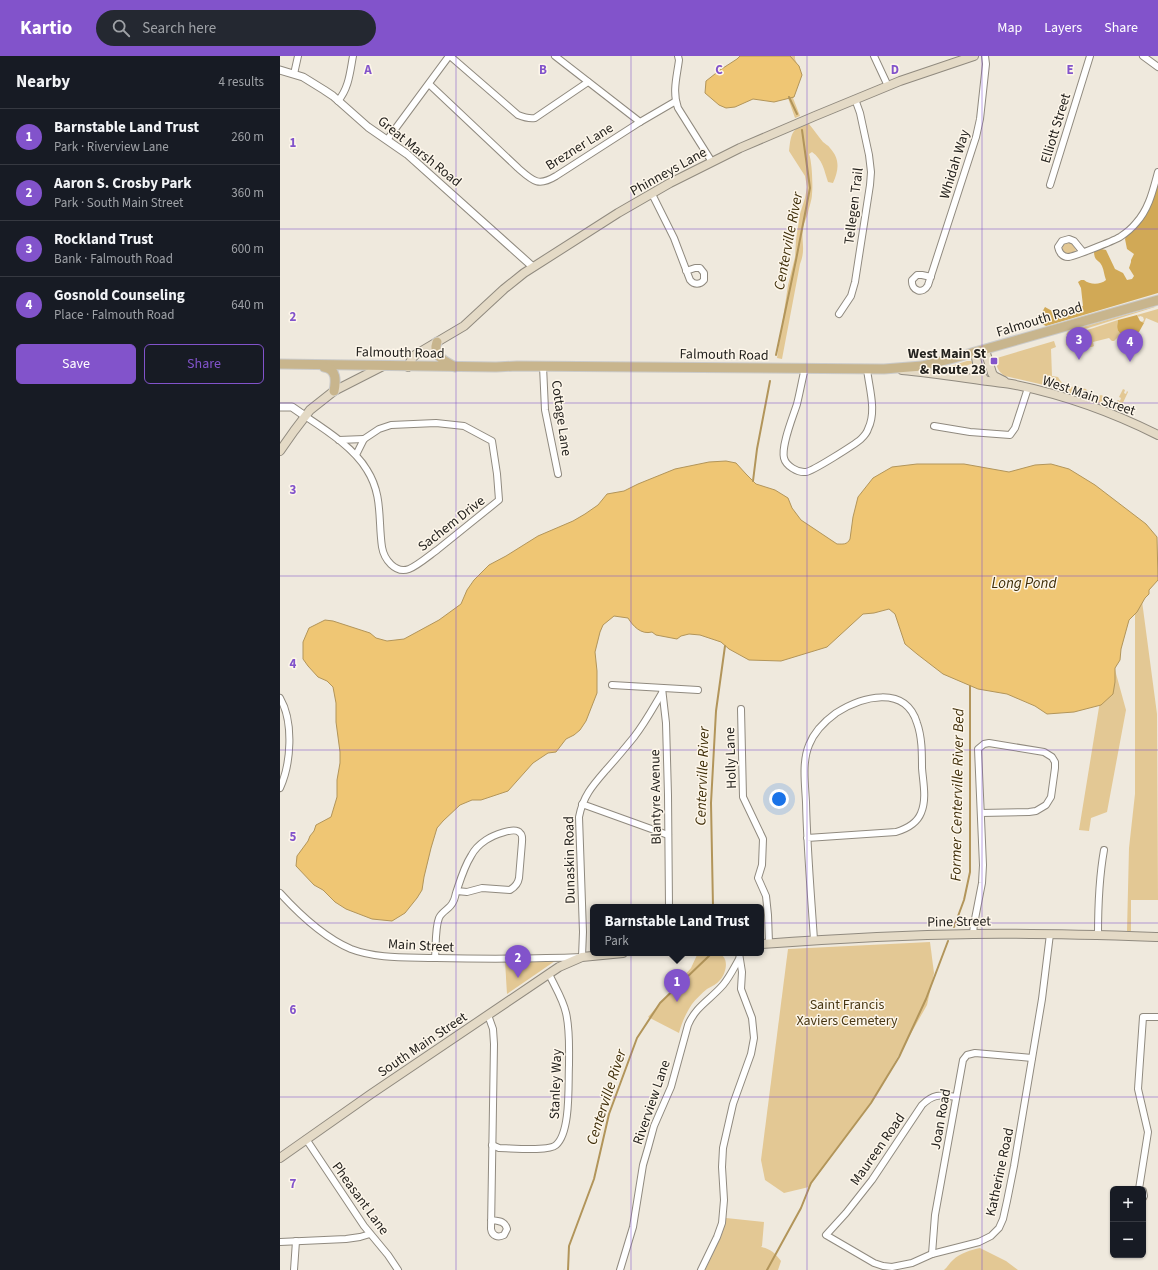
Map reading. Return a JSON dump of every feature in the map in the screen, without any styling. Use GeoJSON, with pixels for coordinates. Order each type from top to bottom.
{"type":"FeatureCollection","features":[{"type":"Feature","properties":{"kind":"main road","name":"Phinneys Lane"},"geometry":{"type":"LineString","coordinates":[[408,367],[415,355],[464,326],[512,282],[533,267],[652,194],[740,148],[888,86],[974,56]]}},
{"type":"Feature","properties":{"kind":"main road","name":"Falmouth Road"},"geometry":{"type":"LineString","coordinates":[[280,364],[408,367],[543,366],[884,369],[922,366],[985,350],[1158,300]]}},
{"type":"Feature","properties":{"kind":"main road"},"geometry":{"type":"LineString","coordinates":[[437,342],[436,353],[438,356],[455,367]]}},
{"type":"Feature","properties":{"kind":"main road","name":"West Main Street"},"geometry":{"type":"LineString","coordinates":[[985,350],[992,373],[1010,384]]}},
{"type":"Feature","properties":{"kind":"main road"},"geometry":{"type":"LineString","coordinates":[[975,352],[980,373],[985,380]]}},
{"type":"Feature","properties":{"kind":"main road"},"geometry":{"type":"LineString","coordinates":[[317,365],[332,369],[336,379],[334,391]]}},
{"type":"Feature","properties":{"kind":"main road"},"geometry":{"type":"LineString","coordinates":[[280,451],[310,410],[334,391],[383,366]]}},
{"type":"Feature","properties":{"kind":"main road","name":"West Main Street"},"geometry":{"type":"LineString","coordinates":[[884,369],[985,380],[1028,388],[1089,406],[1158,435]]}},
{"type":"Feature","properties":{"kind":"main road","name":"Pine Street"},"geometry":{"type":"LineString","coordinates":[[765,944],[863,937],[974,934],[1050,934],[1158,937]]}},
{"type":"Feature","properties":{"kind":"main road"},"geometry":{"type":"LineString","coordinates":[[582,957],[592,956]]}},
{"type":"Feature","properties":{"kind":"main road","name":"South Main Street"},"geometry":{"type":"LineString","coordinates":[[280,1158],[549,974],[565,964],[582,957]]}},
{"type":"Feature","properties":{"kind":"street"},"geometry":{"type":"LineString","coordinates":[[294,74],[298,56]]}},
{"type":"Feature","properties":{"kind":"street"},"geometry":{"type":"LineString","coordinates":[[338,101],[348,85],[352,56]]}},
{"type":"Feature","properties":{"kind":"street"},"geometry":{"type":"LineString","coordinates":[[387,140],[450,56],[518,115],[523,117],[535,118],[588,82]]}},
{"type":"Feature","properties":{"kind":"street"},"geometry":{"type":"LineString","coordinates":[[555,56],[640,122]]}},
{"type":"Feature","properties":{"kind":"street"},"geometry":{"type":"LineString","coordinates":[[874,56],[888,86]]}},
{"type":"Feature","properties":{"kind":"street","name":"Whidah Way"},"geometry":{"type":"LineString","coordinates":[[931,277],[976,136],[983,92],[986,64],[985,56]]}},
{"type":"Feature","properties":{"kind":"street","name":"Elliott Street"},"geometry":{"type":"LineString","coordinates":[[1050,185],[1090,56]]}},
{"type":"Feature","properties":{"kind":"street"},"geometry":{"type":"LineString","coordinates":[[1143,56],[1158,67]]}},
{"type":"Feature","properties":{"kind":"street"},"geometry":{"type":"LineString","coordinates":[[680,57],[676,80],[676,101],[678,108],[712,162]]}},
{"type":"Feature","properties":{"kind":"street","name":"Great Marsh Road"},"geometry":{"type":"LineString","coordinates":[[280,70],[294,74],[312,83],[338,101],[368,127],[417,163],[533,267]]}},
{"type":"Feature","properties":{"kind":"street","name":"Brezner Lane"},"geometry":{"type":"LineString","coordinates":[[429,84],[518,168],[530,178],[538,182],[546,181],[556,176],[640,122],[676,101]]}},
{"type":"Feature","properties":{"kind":"street","name":"Tellegen Trail"},"geometry":{"type":"LineString","coordinates":[[839,314],[851,296],[855,282],[870,178],[868,156],[860,112],[855,99]]}},
{"type":"Feature","properties":{"kind":"street"},"geometry":{"type":"LineString","coordinates":[[1083,252],[1119,238],[1137,223],[1150,201],[1158,172]]}},
{"type":"Feature","properties":{"kind":"street"},"geometry":{"type":"LineString","coordinates":[[652,194],[674,238],[686,270]]}},
{"type":"Feature","properties":{"kind":"street","name":"Cottage Lane"},"geometry":{"type":"LineString","coordinates":[[543,366],[546,410],[558,474]]}},
{"type":"Feature","properties":{"kind":"street"},"geometry":{"type":"LineString","coordinates":[[805,368],[785,442],[784,454],[784,458],[789,466],[804,472],[821,465],[860,440],[867,432],[872,415],[867,369]]}},
{"type":"Feature","properties":{"kind":"street"},"geometry":{"type":"LineString","coordinates":[[934,426],[970,432],[1010,435],[1015,428],[1028,388]]}},
{"type":"Feature","properties":{"kind":"street"},"geometry":{"type":"LineString","coordinates":[[280,407],[292,407],[306,416]]}},
{"type":"Feature","properties":{"kind":"street","name":"Sachem Drive"},"geometry":{"type":"LineString","coordinates":[[306,416],[339,440],[356,455],[368,470],[376,491],[380,517],[382,548],[387,560],[393,567],[409,569],[429,556],[499,500],[492,441],[470,428],[436,423],[391,425],[379,429],[364,439],[339,440]]}},
{"type":"Feature","properties":{"kind":"street"},"geometry":{"type":"LineString","coordinates":[[356,455],[364,439]]}},
{"type":"Feature","properties":{"kind":"street"},"geometry":{"type":"LineString","coordinates":[[612,685],[662,690],[698,690]]}},
{"type":"Feature","properties":{"kind":"street","name":"Dunaskin Road"},"geometry":{"type":"LineString","coordinates":[[582,957],[579,817],[582,804],[592,786],[635,736],[650,714],[662,690]]}},
{"type":"Feature","properties":{"kind":"street","name":"Blantyre Avenue"},"geometry":{"type":"LineString","coordinates":[[662,690],[666,723],[669,904]]}},
{"type":"Feature","properties":{"kind":"street"},"geometry":{"type":"LineString","coordinates":[[807,838],[896,832],[906,828],[918,819],[922,811],[924,800],[921,741],[918,723],[905,704],[894,699],[880,696],[866,699],[847,707],[836,714],[816,732],[809,744],[805,770],[807,838],[814,940]]}},
{"type":"Feature","properties":{"kind":"street"},"geometry":{"type":"LineString","coordinates":[[280,698],[284,704],[289,732],[287,769],[280,788]]}},
{"type":"Feature","properties":{"kind":"street","name":"Holly Lane"},"geometry":{"type":"LineString","coordinates":[[741,709],[744,797],[763,839],[762,865],[758,878],[766,896],[768,910],[765,944]]}},
{"type":"Feature","properties":{"kind":"street"},"geometry":{"type":"LineString","coordinates":[[974,934],[974,924],[982,882],[983,858],[978,752],[979,747],[987,744],[1007,746],[1044,752],[1052,757],[1055,768],[1052,793],[1048,801],[1041,808],[1036,811],[1029,812],[981,813]]}},
{"type":"Feature","properties":{"kind":"street"},"geometry":{"type":"LineString","coordinates":[[582,804],[668,835]]}},
{"type":"Feature","properties":{"kind":"street"},"geometry":{"type":"LineString","coordinates":[[435,958],[437,925],[439,918],[454,902],[457,891],[464,869],[471,855],[486,840],[503,833],[513,831],[518,831],[521,833],[522,842],[519,878],[518,882],[513,888],[510,890],[482,888],[467,892],[457,891]]}},
{"type":"Feature","properties":{"kind":"street"},"geometry":{"type":"LineString","coordinates":[[1098,935],[1098,907],[1104,850]]}},
{"type":"Feature","properties":{"kind":"street","name":"Main Street"},"geometry":{"type":"LineString","coordinates":[[280,892],[310,923],[327,936],[353,949],[388,956],[435,958],[508,959],[582,957]]}},
{"type":"Feature","properties":{"kind":"street","name":"Katherine Road"},"geometry":{"type":"LineString","coordinates":[[826,1235],[868,1260],[883,1266],[896,1266],[912,1263],[932,1254],[979,1242],[995,1233],[1001,1224],[1014,1166],[1042,999],[1050,934]]}},
{"type":"Feature","properties":{"kind":"street","name":"Riverview Lane"},"geometry":{"type":"LineString","coordinates":[[620,1270],[633,1227],[643,1165],[654,1126],[671,1087],[688,1025],[698,1008],[725,983],[739,956]]}},
{"type":"Feature","properties":{"kind":"street","name":"Riverview Lane"},"geometry":{"type":"LineString","coordinates":[[701,1270],[717,1237],[722,1222],[724,1200],[722,1167],[723,1148],[733,1104],[753,1044],[753,1023],[751,1013],[742,993],[742,972],[739,956]]}},
{"type":"Feature","properties":{"kind":"street","name":"Stanley Way"},"geometry":{"type":"LineString","coordinates":[[492,1145],[499,1148],[547,1148],[556,1145],[563,1133],[568,1100],[568,1029],[566,1011],[549,974]]}},
{"type":"Feature","properties":{"kind":"street"},"geometry":{"type":"LineString","coordinates":[[488,1016],[493,1029],[494,1044],[492,1220]]}},
{"type":"Feature","properties":{"kind":"street"},"geometry":{"type":"LineString","coordinates":[[1140,1186],[1148,1136],[1148,1129],[1138,1089],[1143,1017],[1158,1017]]}},
{"type":"Feature","properties":{"kind":"street","name":"Joan Road"},"geometry":{"type":"LineString","coordinates":[[932,1254],[935,1215],[962,1063],[967,1055],[971,1053],[1032,1058]]}},
{"type":"Feature","properties":{"kind":"street","name":"Maureen Road"},"geometry":{"type":"LineString","coordinates":[[826,1235],[846,1213],[872,1180],[922,1105],[929,1099],[936,1096],[942,1095],[956,1097]]}},
{"type":"Feature","properties":{"kind":"street","name":"Pheasant Lane"},"geometry":{"type":"LineString","coordinates":[[306,1139],[364,1226],[388,1255],[398,1270]]}},
{"type":"Feature","properties":{"kind":"street"},"geometry":{"type":"LineString","coordinates":[[280,1242],[346,1239],[370,1234]]}},
{"type":"Feature","properties":{"kind":"street"},"geometry":{"type":"LineString","coordinates":[[294,1270],[296,1241]]}},
{"type":"Feature","properties":{"kind":"green space"},"geometry":{"type":"Polygon","coordinates":[[[784,56],[795,56],[799,69],[799,78],[793,98],[800,116],[795,118],[788,98],[784,56]]]}},
{"type":"Feature","properties":{"kind":"green space"},"geometry":{"type":"Polygon","coordinates":[[[804,124],[809,124],[833,152],[836,156],[838,165],[833,183],[828,182],[819,158],[812,152],[809,154],[812,174],[812,196],[808,215],[803,227],[803,254],[782,359],[777,358],[788,285],[795,257],[800,214],[807,187],[805,176],[789,151],[794,131],[804,124]]]}},
{"type":"Feature","properties":{"kind":"green space"},"geometry":{"type":"Polygon","coordinates":[[[1068,242],[1072,244],[1076,250],[1071,254],[1065,253],[1062,249],[1064,243],[1068,242]]]}},
{"type":"Feature","properties":{"kind":"green space"},"geometry":{"type":"Polygon","coordinates":[[[1155,307],[1066,335],[1068,331],[1155,307]]]}},
{"type":"Feature","properties":{"kind":"green space"},"geometry":{"type":"Polygon","coordinates":[[[1158,309],[1158,323],[1146,318],[1144,323],[1142,322],[1144,320],[1143,317],[1139,317],[1137,315],[1158,309]]]}},
{"type":"Feature","properties":{"kind":"green space"},"geometry":{"type":"Polygon","coordinates":[[[1118,320],[1117,326],[1121,334],[1114,341],[1109,338],[1093,342],[1094,346],[1092,347],[1069,347],[1066,345],[1066,337],[1118,320]]]}},
{"type":"Feature","properties":{"kind":"green space"},"geometry":{"type":"Polygon","coordinates":[[[1054,341],[1056,347],[1051,349],[1052,376],[1058,377],[1063,384],[1086,389],[1089,393],[1087,398],[1044,385],[1005,376],[998,368],[996,363],[997,358],[1054,341]]]}},
{"type":"Feature","properties":{"kind":"green space"},"geometry":{"type":"Polygon","coordinates":[[[971,361],[973,363],[961,368],[957,373],[938,370],[971,361]]]}},
{"type":"Feature","properties":{"kind":"green space"},"geometry":{"type":"Polygon","coordinates":[[[1123,389],[1125,390],[1124,393],[1126,394],[1127,391],[1128,392],[1121,407],[1117,407],[1118,410],[1096,401],[1097,397],[1101,395],[1116,402],[1118,400],[1120,401],[1121,398],[1119,397],[1123,389]]]}},
{"type":"Feature","properties":{"kind":"green space"},"geometry":{"type":"Polygon","coordinates":[[[1142,601],[1157,714],[1158,900],[1131,900],[1131,931],[1127,931],[1129,848],[1135,794],[1135,610],[1142,601]]]}},
{"type":"Feature","properties":{"kind":"green space"},"geometry":{"type":"Polygon","coordinates":[[[1115,670],[1126,710],[1107,812],[1091,818],[1089,831],[1079,830],[1100,701],[1115,670]]]}},
{"type":"Feature","properties":{"kind":"green space","name":"Saint Francis Xaviers Cemetery"},"geometry":{"type":"Polygon","coordinates":[[[930,942],[934,973],[927,1005],[875,1097],[809,1187],[784,1193],[765,1180],[761,1160],[788,949],[930,942]]]}},
{"type":"Feature","properties":{"kind":"green space"},"geometry":{"type":"Polygon","coordinates":[[[697,956],[722,956],[725,958],[726,962],[724,974],[719,981],[707,989],[692,1004],[684,1018],[679,1033],[648,1017],[691,968],[697,956]]]}},
{"type":"Feature","properties":{"kind":"green space"},"geometry":{"type":"Polygon","coordinates":[[[505,961],[555,961],[507,994],[505,961]]]}},
{"type":"Feature","properties":{"kind":"green space"},"geometry":{"type":"Polygon","coordinates":[[[726,1218],[764,1222],[761,1247],[768,1249],[781,1261],[778,1270],[705,1270],[720,1238],[726,1218]]]}},
{"type":"Feature","properties":{"kind":"green space"},"geometry":{"type":"Polygon","coordinates":[[[980,1248],[1006,1261],[1018,1270],[944,1270],[959,1255],[980,1248]]]}},
{"type":"Feature","properties":{"kind":"shaded area"},"geometry":{"type":"Polygon","coordinates":[[[1158,184],[1158,293],[1046,326],[1042,324],[1041,314],[1045,307],[1054,312],[1083,306],[1081,288],[1078,282],[1084,280],[1095,284],[1106,280],[1103,268],[1096,259],[1094,251],[1101,249],[1106,250],[1115,269],[1123,273],[1127,280],[1132,279],[1134,276],[1129,268],[1134,254],[1127,249],[1125,239],[1146,213],[1153,200],[1158,184]]]}},
{"type":"Feature","properties":{"kind":"shaded area"},"geometry":{"type":"Polygon","coordinates":[[[1137,315],[1140,321],[1144,323],[1139,332],[1126,332],[1121,334],[1117,326],[1118,320],[1137,315]]]}},
{"type":"Feature","properties":{"kind":"water"},"geometry":{"type":"Polygon","coordinates":[[[740,56],[790,56],[799,66],[802,75],[794,97],[774,102],[753,99],[735,107],[726,108],[719,105],[705,93],[706,81],[740,56]]]}},
{"type":"Feature","properties":{"kind":"water","name":"Long Pond"},"geometry":{"type":"Polygon","coordinates":[[[726,461],[736,463],[756,484],[775,490],[788,498],[792,508],[801,520],[837,544],[846,543],[850,539],[858,497],[873,478],[892,467],[917,464],[964,464],[1009,472],[1035,465],[1051,464],[1069,469],[1095,485],[1146,524],[1157,537],[1158,580],[1149,590],[1149,594],[1137,612],[1129,620],[1121,649],[1120,660],[1115,668],[1113,694],[1101,705],[1074,712],[1047,714],[1035,706],[1007,694],[978,689],[943,674],[905,644],[895,614],[889,609],[863,614],[827,647],[781,661],[749,660],[729,649],[721,642],[700,635],[689,634],[681,636],[677,639],[656,635],[652,632],[644,632],[635,627],[628,618],[614,616],[603,625],[600,632],[595,652],[597,693],[586,721],[580,730],[566,739],[556,752],[548,753],[533,763],[508,791],[481,800],[472,800],[460,805],[443,821],[437,828],[422,890],[405,913],[392,921],[372,919],[346,909],[335,902],[323,890],[314,885],[296,866],[297,856],[308,841],[316,825],[331,817],[337,797],[340,752],[336,722],[336,703],[333,687],[327,681],[318,677],[303,659],[303,642],[309,628],[325,620],[333,621],[370,633],[376,638],[387,641],[404,639],[439,620],[461,604],[467,590],[474,580],[489,565],[538,536],[573,521],[585,514],[598,505],[607,494],[624,491],[675,469],[709,462],[726,461]]]}},
{"type":"Feature","properties":{"kind":"waterway","name":"Centerville River"},"geometry":{"type":"LineString","coordinates":[[789,97],[797,114]]}},
{"type":"Feature","properties":{"kind":"waterway","name":"Centerville River"},"geometry":{"type":"LineString","coordinates":[[776,355],[810,188],[802,130]]}},
{"type":"Feature","properties":{"kind":"waterway","name":"Centerville River"},"geometry":{"type":"LineString","coordinates":[[753,481],[757,449],[770,381]]}},
{"type":"Feature","properties":{"kind":"waterway","name":"Centerville River"},"geometry":{"type":"LineString","coordinates":[[713,904],[711,803],[716,711],[725,646]]}},
{"type":"Feature","properties":{"kind":"waterway","name":"Former Centerville River Bed"},"geometry":{"type":"LineString","coordinates":[[954,927],[964,900],[970,872],[970,686]]}},
{"type":"Feature","properties":{"kind":"waterway","name":"Former Centerville River Bed"},"geometry":{"type":"LineString","coordinates":[[767,1270],[801,1208],[811,1183],[871,1103],[899,1057],[926,999],[948,941]]}},
{"type":"Feature","properties":{"kind":"waterway","name":"Centerville River"},"geometry":{"type":"LineString","coordinates":[[568,1270],[569,1246],[594,1179],[609,1114],[637,1038],[660,1003],[709,956]]}},
{"type":"Feature","properties":{"kind":"place","name":"Rockland Trust"},"geometry":{"type":"Point","coordinates":[1079,360]}},
{"type":"Feature","properties":{"kind":"place","name":"West Main St & Route 28"},"geometry":{"type":"Point","coordinates":[994,361]}},
{"type":"Feature","properties":{"kind":"place","name":"Gosnold Counseling"},"geometry":{"type":"Point","coordinates":[1130,362]}},
{"type":"Feature","properties":{"kind":"place","name":"Aaron S. Crosby Park"},"geometry":{"type":"Point","coordinates":[518,978]}},
{"type":"Feature","properties":{"kind":"place","name":"Barnstable Land Trust"},"geometry":{"type":"Point","coordinates":[677,1002]}}]}
